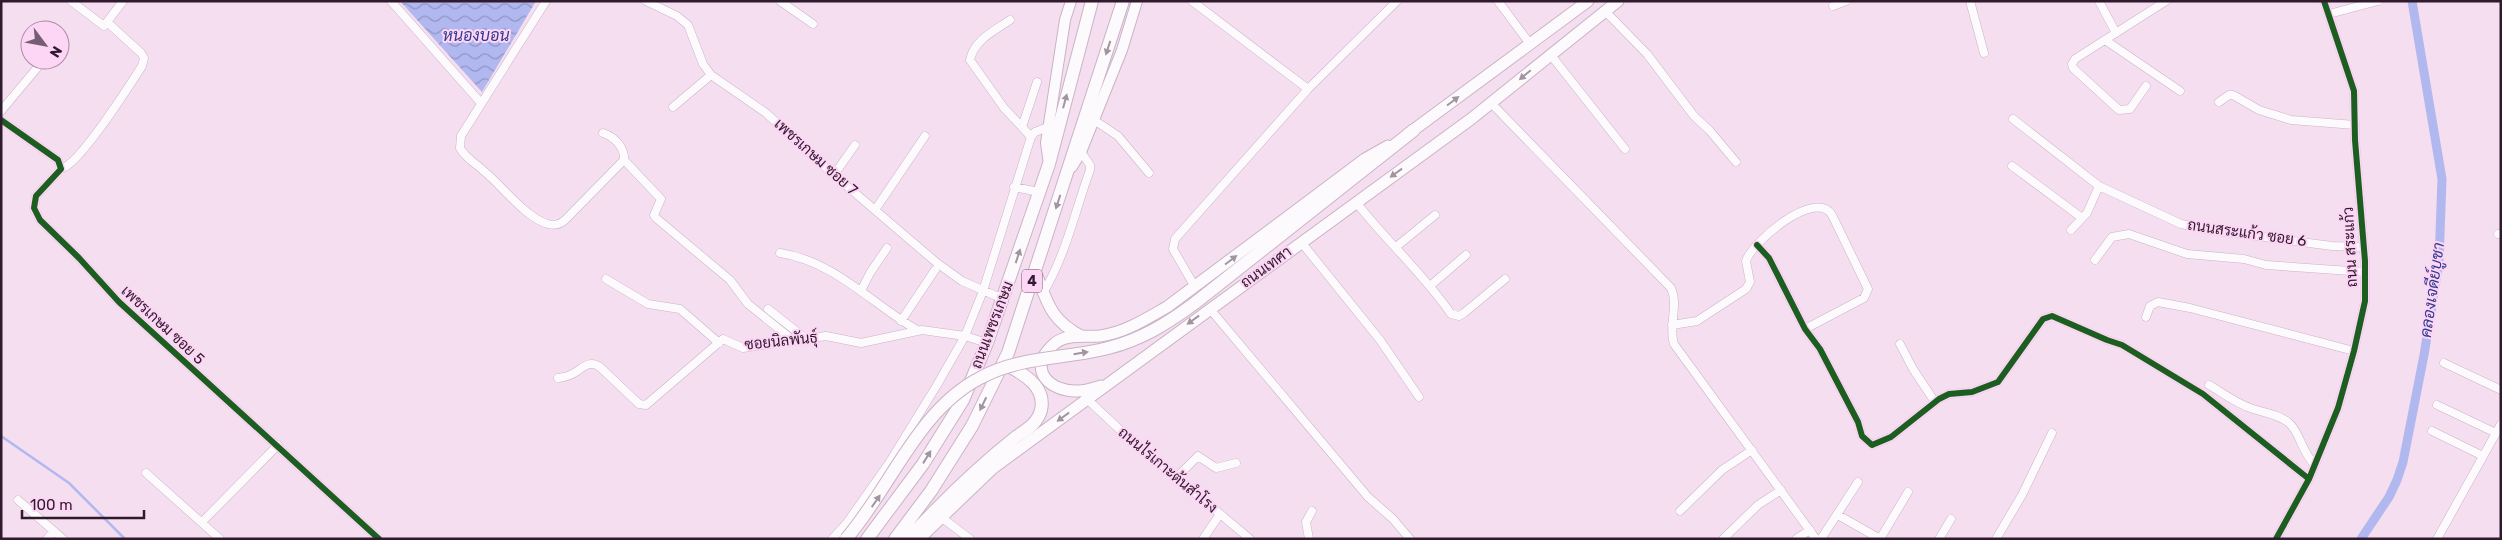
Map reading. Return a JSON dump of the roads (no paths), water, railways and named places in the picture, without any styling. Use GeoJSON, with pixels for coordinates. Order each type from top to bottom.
{"type":"FeatureCollection","features":[{"type":"Feature","properties":{"kind":"highway","name":"ถนนเพชรเกษม"},"geometry":{"type":"LineString","coordinates":[[867,539],[923,464],[963,400],[987,343],[1004,299],[1048,164],[1092,1]]}},
{"type":"Feature","properties":{"kind":"highway","name":"ถนนเพชรเกษม"},"geometry":{"type":"LineString","coordinates":[[895,539],[931,491],[972,426],[1008,353],[1123,1]]}},
{"type":"Feature","properties":{"kind":"highway"},"geometry":{"type":"LineString","coordinates":[[846,539],[881,493],[912,442],[945,402],[979,378],[1029,360],[1107,348],[1135,340],[1157,329],[1195,303],[1414,130]]}},
{"type":"Feature","properties":{"kind":"highway"},"geometry":{"type":"LineString","coordinates":[[908,539],[972,472],[1037,420],[1041,410],[1040,396],[1036,387],[1028,377],[1010,367]]}},
{"type":"Feature","properties":{"kind":"main road","name":"4"},"geometry":{"type":"LineString","coordinates":[[1048,164],[1046,143],[1048,127],[1065,20],[1070,1]]}},
{"type":"Feature","properties":{"kind":"main road","name":"4"},"geometry":{"type":"LineString","coordinates":[[1066,177],[1081,152],[1094,120],[1122,50],[1137,1]]}},
{"type":"Feature","properties":{"kind":"main road","name":"ถนนเทศา"},"geometry":{"type":"LineString","coordinates":[[1103,386],[1079,391],[1054,386],[1045,379],[1041,369],[1046,353],[1054,344],[1065,338],[1113,333],[1139,323],[1195,287],[1365,159],[1414,130],[1588,1]]}},
{"type":"Feature","properties":{"kind":"main road","name":"ถนนเทศา"},"geometry":{"type":"LineString","coordinates":[[919,539],[993,468],[1490,103],[1618,1]]}},
{"type":"Feature","properties":{"kind":"main road"},"geometry":{"type":"LineString","coordinates":[[1555,25],[1566,41]]}},
{"type":"Feature","properties":{"kind":"main road"},"geometry":{"type":"LineString","coordinates":[[1035,270],[1047,305],[1055,318],[1081,336]]}},
{"type":"Feature","properties":{"kind":"street","name":"เพชรเกษม ซอย 5"},"geometry":{"type":"LineString","coordinates":[[71,1],[104,26],[107,22],[141,52],[144,58],[142,66],[90,141],[67,168],[61,169],[36,196],[34,208],[40,220],[79,258],[118,302],[181,361],[278,444],[379,539]]}},
{"type":"Feature","properties":{"kind":"street"},"geometry":{"type":"LineString","coordinates":[[107,22],[123,1]]}},
{"type":"Feature","properties":{"kind":"street"},"geometry":{"type":"LineString","coordinates":[[391,1],[481,103]]}},
{"type":"Feature","properties":{"kind":"street"},"geometry":{"type":"LineString","coordinates":[[546,1],[461,136],[460,148],[463,154],[485,171],[512,198],[549,225],[562,222],[624,160]]}},
{"type":"Feature","properties":{"kind":"street","name":"เพชรเกษม ซอย 7"},"geometry":{"type":"LineString","coordinates":[[646,1],[677,16],[688,25],[703,64],[711,75],[766,113],[834,176],[937,263],[962,281],[1004,299]]}},
{"type":"Feature","properties":{"kind":"street"},"geometry":{"type":"LineString","coordinates":[[780,1],[813,24]]}},
{"type":"Feature","properties":{"kind":"street"},"geometry":{"type":"LineString","coordinates":[[1192,1],[1308,89]]}},
{"type":"Feature","properties":{"kind":"street"},"geometry":{"type":"LineString","coordinates":[[1195,287],[1173,249],[1175,239],[1308,89],[1397,1]]}},
{"type":"Feature","properties":{"kind":"street"},"geometry":{"type":"LineString","coordinates":[[1498,1],[1530,44]]}},
{"type":"Feature","properties":{"kind":"street"},"geometry":{"type":"LineString","coordinates":[[1833,6],[1846,1]]}},
{"type":"Feature","properties":{"kind":"street"},"geometry":{"type":"LineString","coordinates":[[1970,1],[1984,53]]}},
{"type":"Feature","properties":{"kind":"street"},"geometry":{"type":"LineString","coordinates":[[2099,1],[2116,33]]}},
{"type":"Feature","properties":{"kind":"street","name":"ถนน สระแก้ว"},"geometry":{"type":"LineString","coordinates":[[2276,539],[2309,479],[2338,408],[2354,351],[2364,301],[2365,272],[2352,80],[2324,1]]}},
{"type":"Feature","properties":{"kind":"street"},"geometry":{"type":"LineString","coordinates":[[2328,14],[2378,1]]}},
{"type":"Feature","properties":{"kind":"street"},"geometry":{"type":"LineString","coordinates":[[2146,86],[2130,109],[2119,110],[2073,68],[2072,64],[2075,59],[2161,3]]}},
{"type":"Feature","properties":{"kind":"street"},"geometry":{"type":"LineString","coordinates":[[1605,12],[1647,54],[1694,116],[1716,137],[1736,162]]}},
{"type":"Feature","properties":{"kind":"street"},"geometry":{"type":"LineString","coordinates":[[1010,20],[975,47],[970,60],[1004,108],[1031,137]]}},
{"type":"Feature","properties":{"kind":"street"},"geometry":{"type":"LineString","coordinates":[[2105,40],[2180,91]]}},
{"type":"Feature","properties":{"kind":"street"},"geometry":{"type":"LineString","coordinates":[[1550,54],[1624,149]]}},
{"type":"Feature","properties":{"kind":"street"},"geometry":{"type":"LineString","coordinates":[[1,111],[35,70]]}},
{"type":"Feature","properties":{"kind":"street"},"geometry":{"type":"LineString","coordinates":[[673,107],[711,75]]}},
{"type":"Feature","properties":{"kind":"street"},"geometry":{"type":"LineString","coordinates":[[1022,127],[1036,82]]}},
{"type":"Feature","properties":{"kind":"street"},"geometry":{"type":"LineString","coordinates":[[2219,102],[2228,95],[2233,95],[2259,110],[2291,120],[2355,124]]}},
{"type":"Feature","properties":{"kind":"street"},"geometry":{"type":"LineString","coordinates":[[1490,103],[1671,288],[1675,302],[1672,325],[1674,344],[1816,539]]}},
{"type":"Feature","properties":{"kind":"street","name":"ถนนสระแก้ว ซอย 6"},"geometry":{"type":"LineString","coordinates":[[2013,119],[2099,186],[2154,212],[2194,227],[2332,246],[2363,247]]}},
{"type":"Feature","properties":{"kind":"street"},"geometry":{"type":"LineString","coordinates":[[1,120],[11,129],[52,154],[58,160],[61,169]]}},
{"type":"Feature","properties":{"kind":"street"},"geometry":{"type":"LineString","coordinates":[[1094,120],[1118,136],[1149,173]]}},
{"type":"Feature","properties":{"kind":"street"},"geometry":{"type":"LineString","coordinates":[[832,539],[846,524],[888,463],[965,336],[983,291],[1031,137],[1035,132],[1048,127]]}},
{"type":"Feature","properties":{"kind":"street"},"geometry":{"type":"LineString","coordinates":[[603,133],[610,136],[620,146],[624,160],[661,199],[654,215],[656,218],[730,280],[748,304],[794,341]]}},
{"type":"Feature","properties":{"kind":"street"},"geometry":{"type":"LineString","coordinates":[[875,210],[925,136]]}},
{"type":"Feature","properties":{"kind":"street"},"geometry":{"type":"LineString","coordinates":[[834,176],[855,145]]}},
{"type":"Feature","properties":{"kind":"street"},"geometry":{"type":"LineString","coordinates":[[1043,293],[1053,277],[1064,250],[1090,170],[1090,165],[1081,152]]}},
{"type":"Feature","properties":{"kind":"street"},"geometry":{"type":"LineString","coordinates":[[2012,166],[2082,218]]}},
{"type":"Feature","properties":{"kind":"street"},"geometry":{"type":"LineString","coordinates":[[2071,230],[2091,205],[2099,186]]}},
{"type":"Feature","properties":{"kind":"street"},"geometry":{"type":"LineString","coordinates":[[1014,187],[1039,192]]}},
{"type":"Feature","properties":{"kind":"street"},"geometry":{"type":"LineString","coordinates":[[1356,202],[1430,286],[1451,314],[1459,316],[1505,280]]}},
{"type":"Feature","properties":{"kind":"street"},"geometry":{"type":"LineString","coordinates":[[1672,325],[1697,321],[1746,289],[1750,282],[1746,258],[1757,245],[1780,223],[1807,210],[1824,207],[1832,215],[1866,284],[1867,293],[1864,298],[1806,328]]}},
{"type":"Feature","properties":{"kind":"street"},"geometry":{"type":"LineString","coordinates":[[1396,247],[1435,215]]}},
{"type":"Feature","properties":{"kind":"street"},"geometry":{"type":"LineString","coordinates":[[2095,260],[2112,237],[2129,234],[2187,254],[2244,259],[2271,266],[2365,272]]}},
{"type":"Feature","properties":{"kind":"street"},"geometry":{"type":"LineString","coordinates":[[1301,242],[1380,340],[1419,397]]}},
{"type":"Feature","properties":{"kind":"street"},"geometry":{"type":"LineString","coordinates":[[1757,245],[1769,258],[1806,328],[1820,349],[1858,422],[1862,436],[1872,445],[1882,442],[1934,402],[1949,394],[1972,392],[1998,382],[2042,319],[2052,316],[2122,345],[2203,394],[2309,479]]}},
{"type":"Feature","properties":{"kind":"street"},"geometry":{"type":"LineString","coordinates":[[861,291],[870,273],[887,248]]}},
{"type":"Feature","properties":{"kind":"street"},"geometry":{"type":"LineString","coordinates":[[780,253],[798,255],[833,271],[901,321],[918,330]]}},
{"type":"Feature","properties":{"kind":"street"},"geometry":{"type":"LineString","coordinates":[[1430,286],[1466,255]]}},
{"type":"Feature","properties":{"kind":"street"},"geometry":{"type":"LineString","coordinates":[[901,321],[936,270]]}},
{"type":"Feature","properties":{"kind":"street"},"geometry":{"type":"LineString","coordinates":[[558,378],[571,375],[594,363],[639,404],[646,405],[721,341],[680,309],[648,304],[606,278]]}},
{"type":"Feature","properties":{"kind":"street"},"geometry":{"type":"LineString","coordinates":[[2146,317],[2150,306],[2158,302],[2190,308],[2354,351]]}},
{"type":"Feature","properties":{"kind":"street"},"geometry":{"type":"LineString","coordinates":[[1210,308],[1368,497],[1393,519],[1410,539]]}},
{"type":"Feature","properties":{"kind":"street"},"geometry":{"type":"LineString","coordinates":[[768,309],[806,339]]}},
{"type":"Feature","properties":{"kind":"street","name":"ซอยนิลพันธุ์"},"geometry":{"type":"LineString","coordinates":[[721,341],[743,348],[826,336],[861,343],[918,330],[965,336],[987,343]]}},
{"type":"Feature","properties":{"kind":"street"},"geometry":{"type":"LineString","coordinates":[[1900,344],[1912,369],[1934,402]]}},
{"type":"Feature","properties":{"kind":"street"},"geometry":{"type":"LineString","coordinates":[[2444,363],[2501,390]]}},
{"type":"Feature","properties":{"kind":"street"},"geometry":{"type":"LineString","coordinates":[[2209,385],[2236,402],[2282,418],[2290,424],[2296,432],[2306,456],[2315,465]]}},
{"type":"Feature","properties":{"kind":"street","name":"ถนนไร่เกาะต้นสำโรง"},"geometry":{"type":"LineString","coordinates":[[1087,399],[1120,430],[1246,537]]}},
{"type":"Feature","properties":{"kind":"street"},"geometry":{"type":"LineString","coordinates":[[2437,404],[2496,433]]}},
{"type":"Feature","properties":{"kind":"street"},"geometry":{"type":"LineString","coordinates":[[2437,539],[2501,424]]}},
{"type":"Feature","properties":{"kind":"street"},"geometry":{"type":"LineString","coordinates":[[2432,431],[2483,456]]}},
{"type":"Feature","properties":{"kind":"street"},"geometry":{"type":"LineString","coordinates":[[1996,539],[2022,495],[2052,433]]}},
{"type":"Feature","properties":{"kind":"street"},"geometry":{"type":"LineString","coordinates":[[202,522],[278,444]]}},
{"type":"Feature","properties":{"kind":"street"},"geometry":{"type":"LineString","coordinates":[[1680,511],[1722,470],[1752,450]]}},
{"type":"Feature","properties":{"kind":"street"},"geometry":{"type":"LineString","coordinates":[[1177,477],[1198,456],[1216,468],[1236,463]]}},
{"type":"Feature","properties":{"kind":"street"},"geometry":{"type":"LineString","coordinates":[[146,473],[220,539]]}},
{"type":"Feature","properties":{"kind":"street"},"geometry":{"type":"LineString","coordinates":[[1821,539],[1858,482]]}},
{"type":"Feature","properties":{"kind":"street"},"geometry":{"type":"LineString","coordinates":[[1722,539],[1758,505],[1781,490]]}},
{"type":"Feature","properties":{"kind":"street"},"geometry":{"type":"LineString","coordinates":[[1838,515],[1880,539],[1908,492]]}},
{"type":"Feature","properties":{"kind":"street"},"geometry":{"type":"LineString","coordinates":[[18,500],[63,539]]}},
{"type":"Feature","properties":{"kind":"street"},"geometry":{"type":"LineString","coordinates":[[1309,539],[1306,522],[1312,511]]}},
{"type":"Feature","properties":{"kind":"street"},"geometry":{"type":"LineString","coordinates":[[1203,539],[1220,514]]}},
{"type":"Feature","properties":{"kind":"street"},"geometry":{"type":"LineString","coordinates":[[941,517],[970,539]]}},
{"type":"Feature","properties":{"kind":"street"},"geometry":{"type":"LineString","coordinates":[[1939,539],[1951,519]]}},
{"type":"Feature","properties":{"kind":"street"},"geometry":{"type":"LineString","coordinates":[[1796,539],[1810,530]]}},
{"type":"Feature","properties":{"kind":"street"},"geometry":{"type":"LineString","coordinates":[[47,539],[54,531]]}},
{"type":"Feature","properties":{"kind":"water","name":"หนองบอน"},"geometry":{"type":"Polygon","coordinates":[[[400,1],[536,1],[482,92],[400,1]]]}},
{"type":"Feature","properties":{"kind":"waterway","name":"คลองเจดีย์บูชา"},"geometry":{"type":"LineString","coordinates":[[2361,539],[2389,497],[2403,462],[2424,355],[2439,262],[2442,179],[2412,1]]}},
{"type":"Feature","properties":{"kind":"waterway"},"geometry":{"type":"LineString","coordinates":[[1,436],[69,483],[125,539]]}}]}
